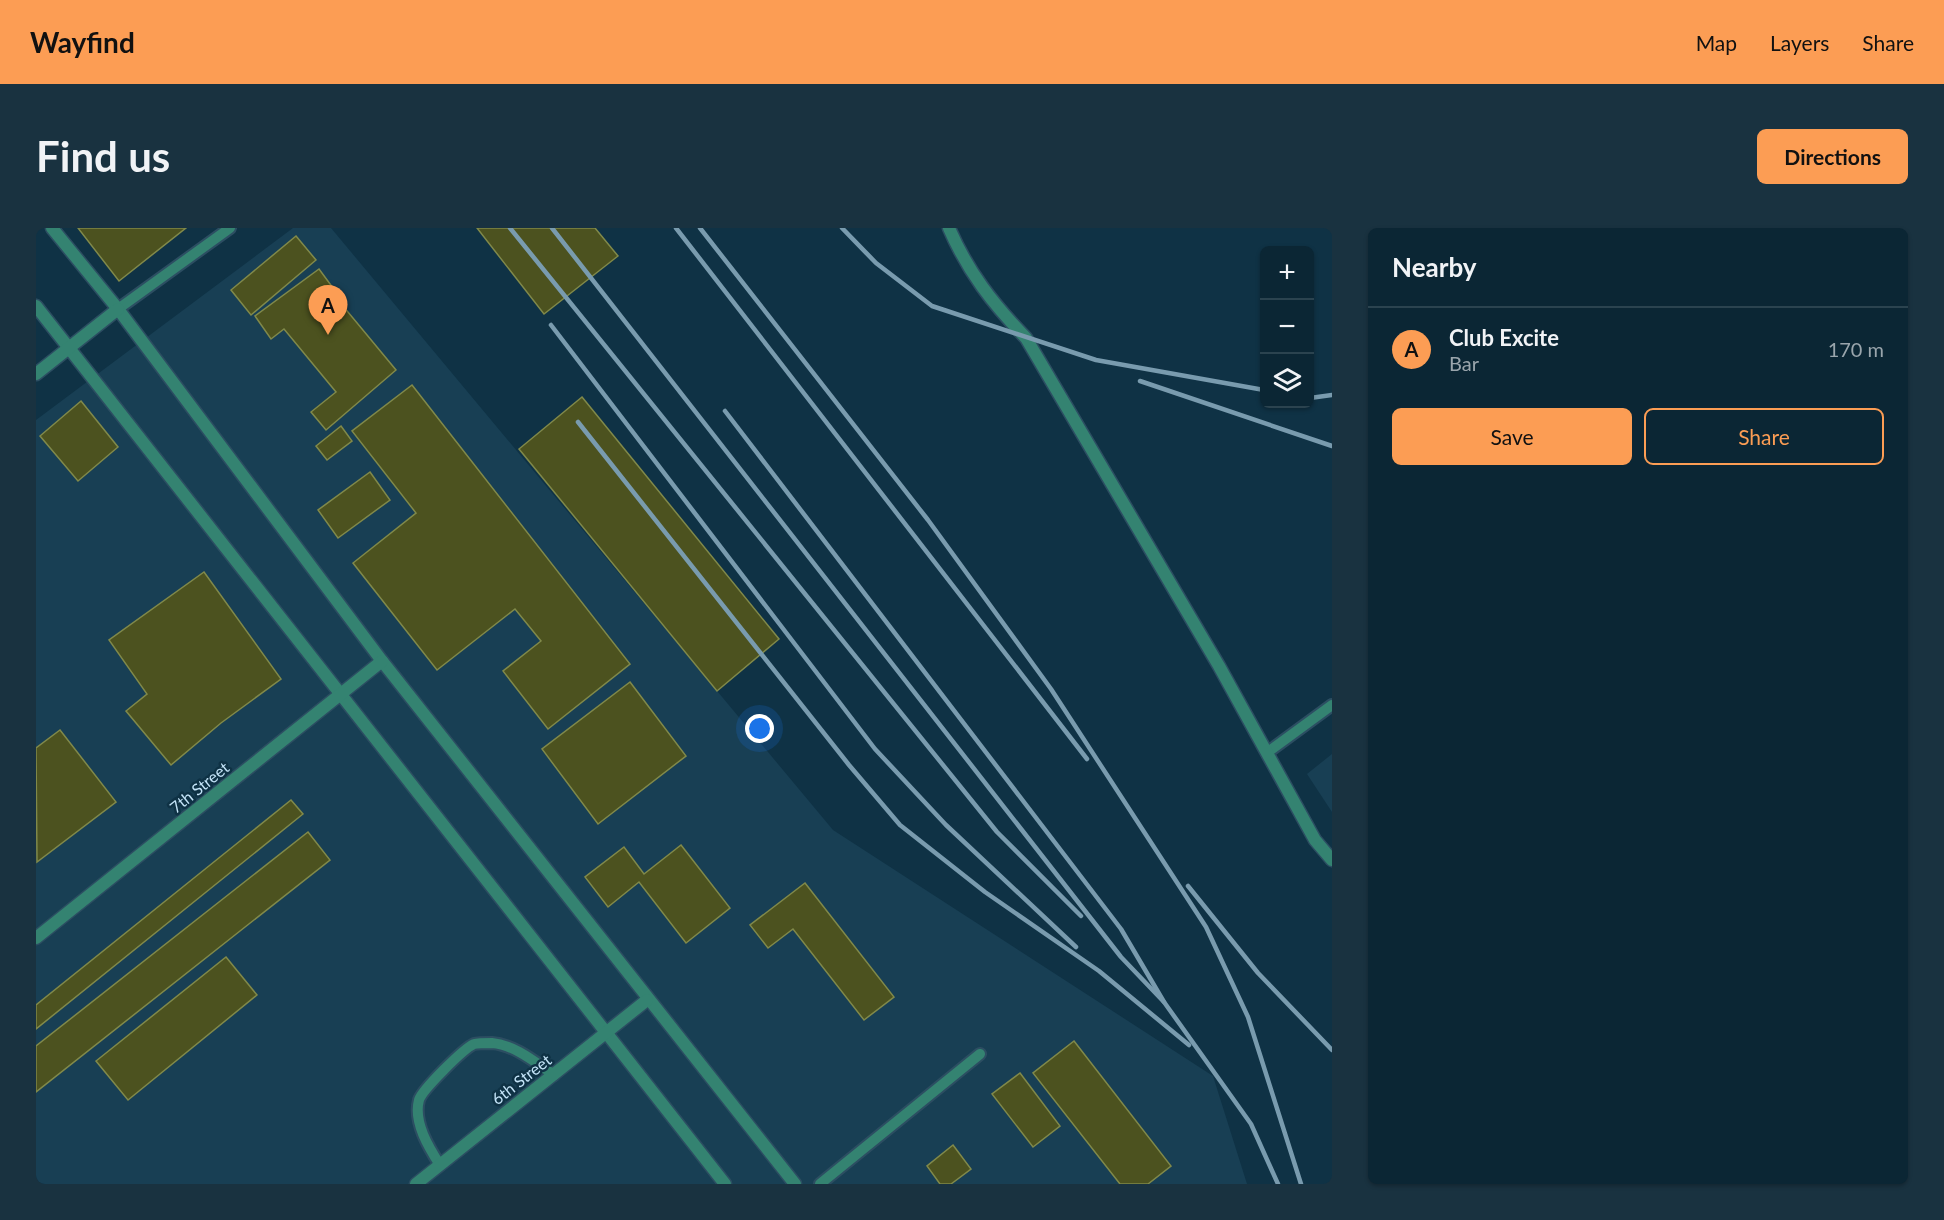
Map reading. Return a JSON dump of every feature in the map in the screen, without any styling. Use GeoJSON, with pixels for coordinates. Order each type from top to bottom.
{"type":"FeatureCollection","features":[{"type":"Feature","properties":{"kind":"street"},"geometry":{"type":"LineString","coordinates":[[52,228],[118,309],[382,661],[647,1000],[795,1184]]}},
{"type":"Feature","properties":{"kind":"street"},"geometry":{"type":"LineString","coordinates":[[949,228],[965,264],[1001,313],[1026,338],[1268,752],[1315,840],[1332,860]]}},
{"type":"Feature","properties":{"kind":"street"},"geometry":{"type":"LineString","coordinates":[[36,306],[725,1184]]}},
{"type":"Feature","properties":{"kind":"street"},"geometry":{"type":"LineString","coordinates":[[36,374],[118,309]]}},
{"type":"Feature","properties":{"kind":"street","name":"7th Street"},"geometry":{"type":"LineString","coordinates":[[36,938],[382,661]]}},
{"type":"Feature","properties":{"kind":"street","name":"6th Street"},"geometry":{"type":"LineString","coordinates":[[416,1184],[647,1000]]}},
{"type":"Feature","properties":{"kind":"lane"},"geometry":{"type":"LineString","coordinates":[[118,309],[230,228]]}},
{"type":"Feature","properties":{"kind":"lane"},"geometry":{"type":"LineString","coordinates":[[1268,752],[1332,705]]}},
{"type":"Feature","properties":{"kind":"lane"},"geometry":{"type":"LineString","coordinates":[[440,1165],[426,1143],[420,1124],[419,1100],[435,1077],[474,1044],[493,1043],[519,1051],[554,1074]]}},
{"type":"Feature","properties":{"kind":"lane"},"geometry":{"type":"LineString","coordinates":[[820,1184],[980,1054]]}},
{"type":"Feature","properties":{"kind":"shaded area"},"geometry":{"type":"Polygon","coordinates":[[[293,228],[331,228],[833,830],[1213,1076],[1247,1184],[36,1184],[36,420],[293,228]]]}},
{"type":"Feature","properties":{"kind":"shaded area"},"geometry":{"type":"Polygon","coordinates":[[[1332,754],[1332,812],[1307,774],[1332,754]]]}},
{"type":"Feature","properties":{"kind":"building"},"geometry":{"type":"Polygon","coordinates":[[[78,228],[186,228],[119,281],[78,228]]]}},
{"type":"Feature","properties":{"kind":"building"},"geometry":{"type":"Polygon","coordinates":[[[477,228],[595,228],[618,256],[544,314],[477,228]]]}},
{"type":"Feature","properties":{"kind":"building"},"geometry":{"type":"Polygon","coordinates":[[[296,236],[316,260],[251,315],[231,290],[296,236]]]}},
{"type":"Feature","properties":{"kind":"building"},"geometry":{"type":"Polygon","coordinates":[[[319,269],[336,292],[333,294],[396,370],[326,430],[311,412],[336,392],[284,329],[271,339],[255,316],[319,269]]]}},
{"type":"Feature","properties":{"kind":"building"},"geometry":{"type":"Polygon","coordinates":[[[412,385],[630,664],[548,729],[503,671],[541,641],[515,609],[437,670],[353,563],[416,513],[352,431],[412,385]]]}},
{"type":"Feature","properties":{"kind":"building"},"geometry":{"type":"Polygon","coordinates":[[[582,397],[779,639],[717,691],[519,449],[582,397]]]}},
{"type":"Feature","properties":{"kind":"building"},"geometry":{"type":"Polygon","coordinates":[[[81,401],[118,447],[78,481],[40,436],[81,401]]]}},
{"type":"Feature","properties":{"kind":"building"},"geometry":{"type":"Polygon","coordinates":[[[341,426],[352,441],[327,460],[316,446],[341,426]]]}},
{"type":"Feature","properties":{"kind":"building"},"geometry":{"type":"Polygon","coordinates":[[[370,472],[390,500],[338,538],[318,510],[370,472]]]}},
{"type":"Feature","properties":{"kind":"building"},"geometry":{"type":"Polygon","coordinates":[[[204,572],[281,679],[221,723],[171,765],[126,711],[147,694],[109,640],[204,572]]]}},
{"type":"Feature","properties":{"kind":"building"},"geometry":{"type":"Polygon","coordinates":[[[630,682],[686,756],[598,824],[542,749],[630,682]]]}},
{"type":"Feature","properties":{"kind":"building"},"geometry":{"type":"Polygon","coordinates":[[[60,730],[116,802],[37,862],[36,748],[60,730]]]}},
{"type":"Feature","properties":{"kind":"building"},"geometry":{"type":"Polygon","coordinates":[[[291,800],[303,814],[36,1029],[36,1005],[291,800]]]}},
{"type":"Feature","properties":{"kind":"building"},"geometry":{"type":"Polygon","coordinates":[[[308,832],[330,860],[36,1092],[36,1046],[308,832]]]}},
{"type":"Feature","properties":{"kind":"building"},"geometry":{"type":"Polygon","coordinates":[[[681,845],[730,908],[686,943],[639,882],[608,907],[585,877],[624,847],[644,874],[681,845]]]}},
{"type":"Feature","properties":{"kind":"building"},"geometry":{"type":"Polygon","coordinates":[[[805,883],[894,997],[864,1020],[793,929],[768,948],[750,925],[805,883]]]}},
{"type":"Feature","properties":{"kind":"building"},"geometry":{"type":"Polygon","coordinates":[[[226,957],[257,995],[128,1100],[96,1061],[226,957]]]}},
{"type":"Feature","properties":{"kind":"building"},"geometry":{"type":"Polygon","coordinates":[[[1074,1041],[1171,1166],[1148,1184],[1120,1184],[1033,1073],[1074,1041]]]}},
{"type":"Feature","properties":{"kind":"building"},"geometry":{"type":"Polygon","coordinates":[[[1020,1073],[1060,1126],[1033,1147],[992,1094],[1020,1073]]]}},
{"type":"Feature","properties":{"kind":"building"},"geometry":{"type":"Polygon","coordinates":[[[953,1145],[971,1169],[951,1184],[940,1184],[927,1166],[953,1145]]]}},
{"type":"Feature","properties":{"kind":"railway"},"geometry":{"type":"LineString","coordinates":[[510,228],[997,832],[1081,916]]}},
{"type":"Feature","properties":{"kind":"railway"},"geometry":{"type":"LineString","coordinates":[[552,228],[1121,957],[1164,1002]]}},
{"type":"Feature","properties":{"kind":"railway"},"geometry":{"type":"LineString","coordinates":[[676,228],[1087,759]]}},
{"type":"Feature","properties":{"kind":"railway"},"geometry":{"type":"LineString","coordinates":[[700,228],[928,520],[1051,689],[1206,927],[1248,1017],[1301,1184]]}},
{"type":"Feature","properties":{"kind":"railway"},"geometry":{"type":"LineString","coordinates":[[842,228],[876,263],[932,306],[1096,360],[1260,389]]}},
{"type":"Feature","properties":{"kind":"railway"},"geometry":{"type":"LineString","coordinates":[[551,325],[875,749],[946,825],[1076,947]]}},
{"type":"Feature","properties":{"kind":"railway"},"geometry":{"type":"LineString","coordinates":[[1140,381],[1332,446]]}},
{"type":"Feature","properties":{"kind":"railway"},"geometry":{"type":"LineString","coordinates":[[1314,397],[1332,395]]}},
{"type":"Feature","properties":{"kind":"railway"},"geometry":{"type":"LineString","coordinates":[[725,411],[1121,929],[1164,1002],[1251,1124],[1278,1184]]}},
{"type":"Feature","properties":{"kind":"railway"},"geometry":{"type":"LineString","coordinates":[[578,422],[849,765],[900,825],[985,892],[1099,971],[1189,1045]]}},
{"type":"Feature","properties":{"kind":"railway"},"geometry":{"type":"LineString","coordinates":[[1188,886],[1258,973],[1332,1050]]}},
{"type":"Feature","properties":{"kind":"place","name":"Club Excite"},"geometry":{"type":"Point","coordinates":[328,335]}}]}
